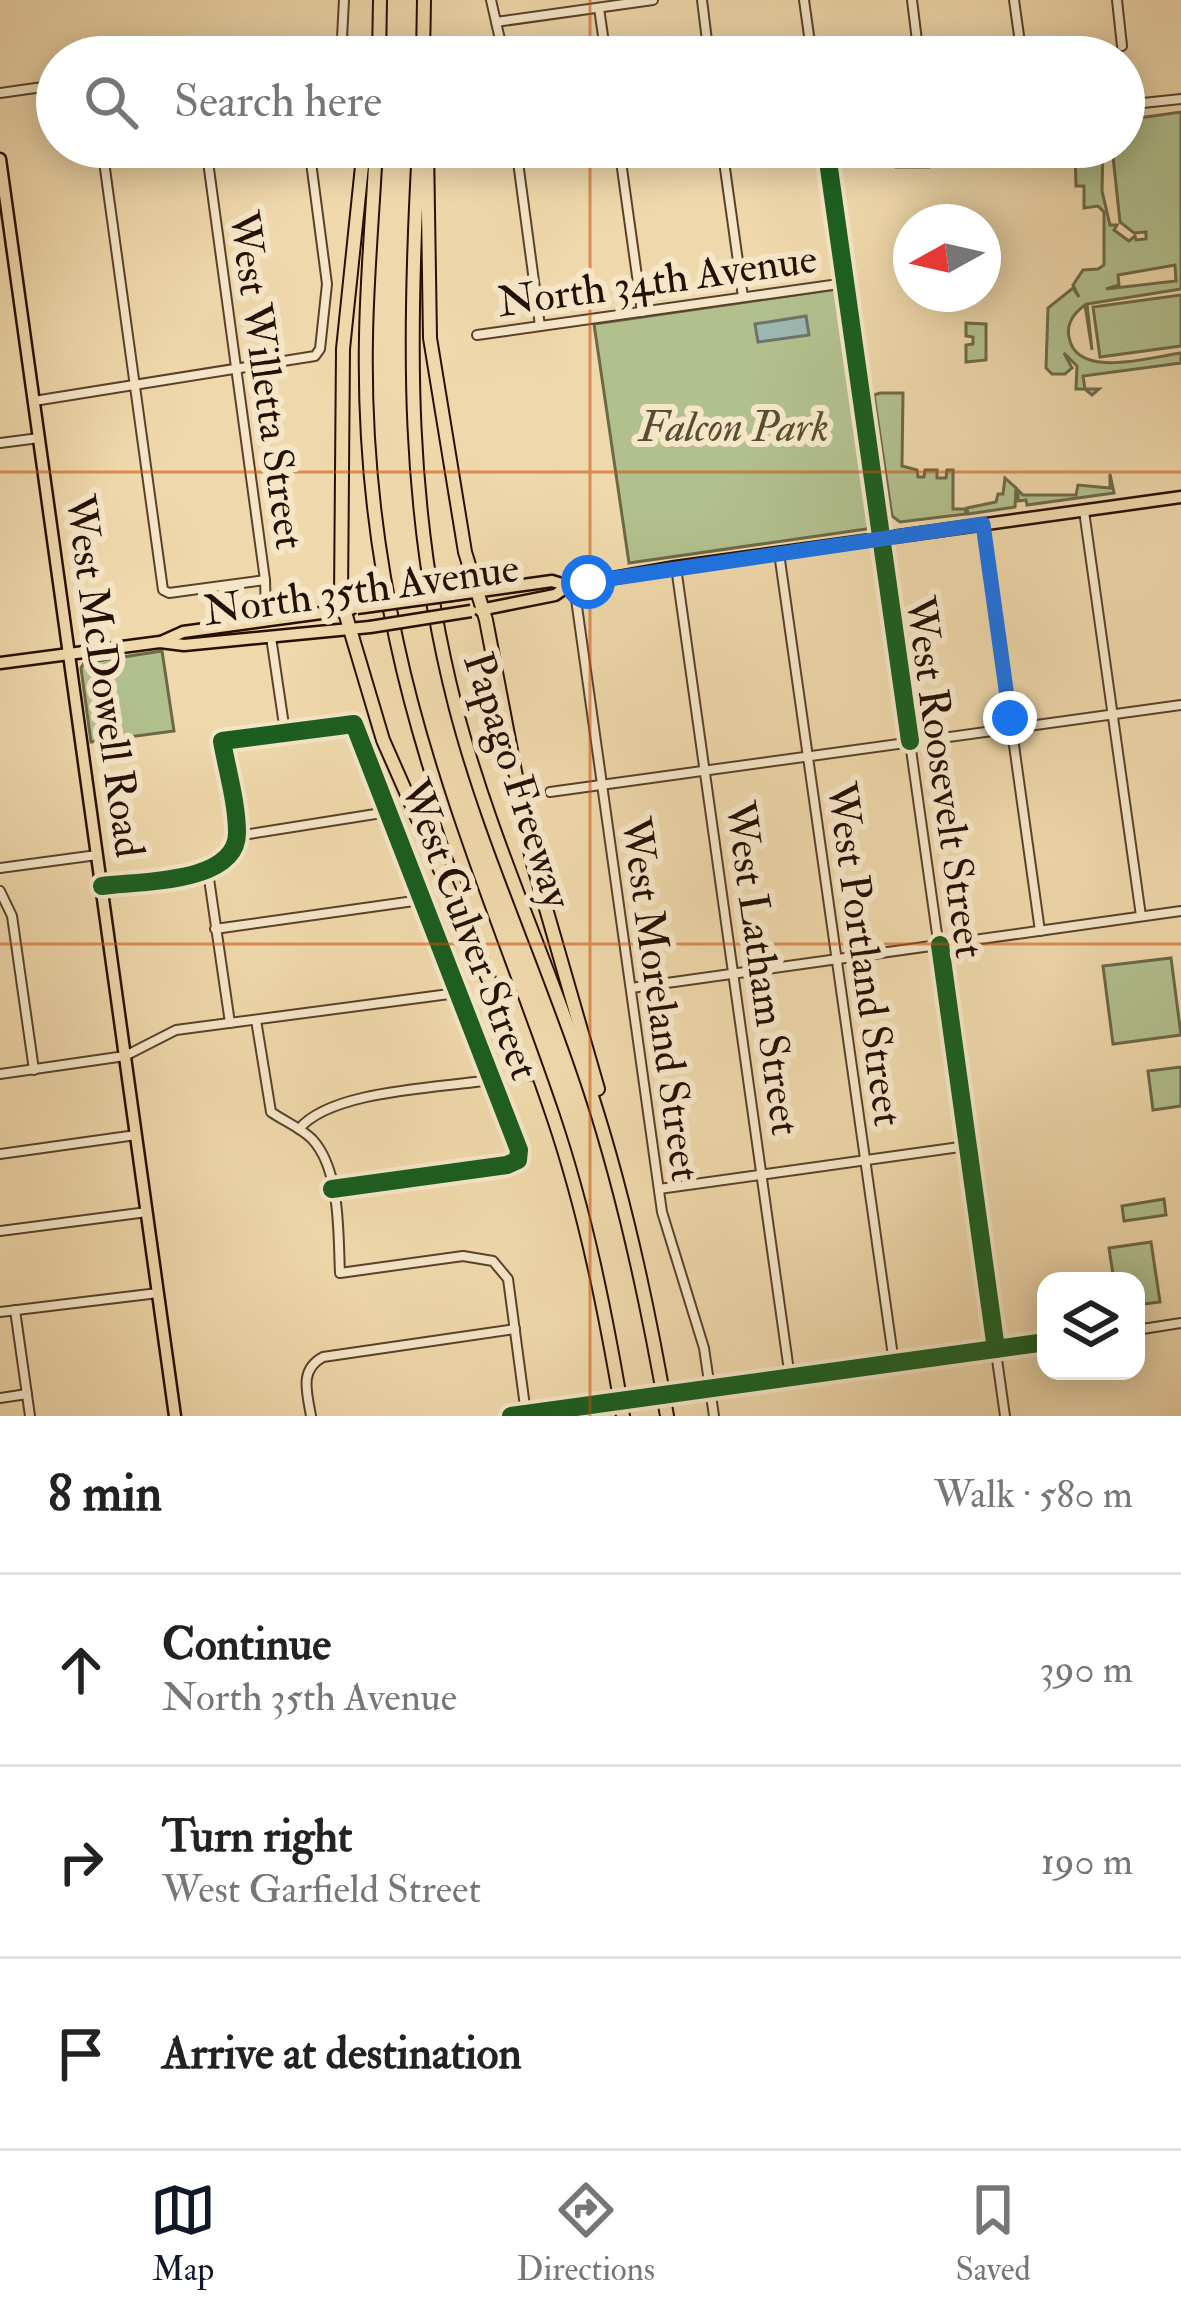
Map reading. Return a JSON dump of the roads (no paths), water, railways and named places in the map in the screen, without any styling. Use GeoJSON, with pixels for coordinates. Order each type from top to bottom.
{"type":"FeatureCollection","features":[{"type":"Feature","properties":{"kind":"highway"},"geometry":{"type":"LineString","coordinates":[[378,36],[380,1]]}},
{"type":"Feature","properties":{"kind":"highway"},"geometry":{"type":"LineString","coordinates":[[424,2],[425,36]]}},
{"type":"Feature","properties":{"kind":"highway"},"geometry":{"type":"LineString","coordinates":[[362,168],[341,384],[340,500],[354,629],[383,740],[573,1182]]}},
{"type":"Feature","properties":{"kind":"highway","name":"Papago Freeway"},"geometry":{"type":"LineString","coordinates":[[375,168],[366,343],[368,407],[379,531],[396,640],[434,784],[573,1182],[623,1416]]}},
{"type":"Feature","properties":{"kind":"highway","name":"Papago Freeway"},"geometry":{"type":"LineString","coordinates":[[422,168],[410,390],[415,482],[428,580],[455,705],[477,779],[589,1086],[626,1213],[667,1416]]}},
{"type":"Feature","properties":{"kind":"highway"},"geometry":{"type":"LineString","coordinates":[[424,168],[430,338],[471,592],[532,860],[606,1116],[626,1213]]}},
{"type":"Feature","properties":{"kind":"main road","name":"West McDowell Road"},"geometry":{"type":"LineString","coordinates":[[0,159],[175,1416]]}},
{"type":"Feature","properties":{"kind":"main road","name":"North 35th Avenue"},"geometry":{"type":"LineString","coordinates":[[160,642],[183,632],[552,581],[571,585],[1181,497]]}},
{"type":"Feature","properties":{"kind":"main road","name":"North 35th Avenue"},"geometry":{"type":"LineString","coordinates":[[0,663],[160,642],[184,645],[354,629],[555,595],[571,585]]}},
{"type":"Feature","properties":{"kind":"street"},"geometry":{"type":"LineString","coordinates":[[342,36],[344,0]]}},
{"type":"Feature","properties":{"kind":"street"},"geometry":{"type":"LineString","coordinates":[[490,0],[499,36]]}},
{"type":"Feature","properties":{"kind":"street"},"geometry":{"type":"LineString","coordinates":[[496,22],[652,0]]}},
{"type":"Feature","properties":{"kind":"street"},"geometry":{"type":"LineString","coordinates":[[701,0],[706,36]]}},
{"type":"Feature","properties":{"kind":"street"},"geometry":{"type":"LineString","coordinates":[[804,0],[809,36]]}},
{"type":"Feature","properties":{"kind":"street"},"geometry":{"type":"LineString","coordinates":[[912,0],[917,36]]}},
{"type":"Feature","properties":{"kind":"street"},"geometry":{"type":"LineString","coordinates":[[1015,0],[1019,36]]}},
{"type":"Feature","properties":{"kind":"street"},"geometry":{"type":"LineString","coordinates":[[1117,0],[1122,36]]}},
{"type":"Feature","properties":{"kind":"street"},"geometry":{"type":"LineString","coordinates":[[599,8],[603,36]]}},
{"type":"Feature","properties":{"kind":"street"},"geometry":{"type":"LineString","coordinates":[[0,94],[36,88]]}},
{"type":"Feature","properties":{"kind":"street"},"geometry":{"type":"LineString","coordinates":[[1145,103],[1181,99]]}},
{"type":"Feature","properties":{"kind":"street"},"geometry":{"type":"LineString","coordinates":[[105,168],[166,593],[265,580]]}},
{"type":"Feature","properties":{"kind":"street","name":"West Willetta Street"},"geometry":{"type":"LineString","coordinates":[[209,168],[265,580],[266,609],[261,621]]}},
{"type":"Feature","properties":{"kind":"street"},"geometry":{"type":"LineString","coordinates":[[34,400],[315,356],[326,314],[327,284],[312,168]]}},
{"type":"Feature","properties":{"kind":"street"},"geometry":{"type":"LineString","coordinates":[[519,168],[541,326]]}},
{"type":"Feature","properties":{"kind":"street"},"geometry":{"type":"LineString","coordinates":[[622,168],[642,311]]}},
{"type":"Feature","properties":{"kind":"street"},"geometry":{"type":"LineString","coordinates":[[725,168],[742,297]]}},
{"type":"Feature","properties":{"kind":"street","name":"West Roosevelt Street"},"geometry":{"type":"LineString","coordinates":[[829,168],[1006,1416]]}},
{"type":"Feature","properties":{"kind":"street","name":"North 34th Avenue"},"geometry":{"type":"LineString","coordinates":[[477,335],[846,283]]}},
{"type":"Feature","properties":{"kind":"street"},"geometry":{"type":"LineString","coordinates":[[0,443],[39,438]]}},
{"type":"Feature","properties":{"kind":"street"},"geometry":{"type":"LineString","coordinates":[[1084,511],[1141,916]]}},
{"type":"Feature","properties":{"kind":"street"},"geometry":{"type":"LineString","coordinates":[[983,524],[1040,931]]}},
{"type":"Feature","properties":{"kind":"street","name":"West Portland Street"},"geometry":{"type":"LineString","coordinates":[[778,553],[894,1364]]}},
{"type":"Feature","properties":{"kind":"street","name":"West Latham Street"},"geometry":{"type":"LineString","coordinates":[[676,567],[790,1378]]}},
{"type":"Feature","properties":{"kind":"street","name":"West Moreland Street"},"geometry":{"type":"LineString","coordinates":[[571,585],[665,1227],[704,1348],[714,1416]]}},
{"type":"Feature","properties":{"kind":"street"},"geometry":{"type":"LineString","coordinates":[[101,886],[208,872],[228,859],[237,836],[222,741],[284,732],[271,637]]}},
{"type":"Feature","properties":{"kind":"street"},"geometry":{"type":"LineString","coordinates":[[550,792],[1181,705]]}},
{"type":"Feature","properties":{"kind":"street","name":"West Culver Street"},"geometry":{"type":"LineString","coordinates":[[284,732],[354,724],[519,1150],[518,1160],[507,1165],[332,1190]]}},
{"type":"Feature","properties":{"kind":"street"},"geometry":{"type":"LineString","coordinates":[[237,836],[388,812]]}},
{"type":"Feature","properties":{"kind":"street"},"geometry":{"type":"LineString","coordinates":[[0,868],[97,855]]}},
{"type":"Feature","properties":{"kind":"street"},"geometry":{"type":"LineString","coordinates":[[208,872],[230,1023]]}},
{"type":"Feature","properties":{"kind":"street"},"geometry":{"type":"LineString","coordinates":[[0,891],[12,916],[34,1070]]}},
{"type":"Feature","properties":{"kind":"street"},"geometry":{"type":"LineString","coordinates":[[215,929],[421,899]]}},
{"type":"Feature","properties":{"kind":"street"},"geometry":{"type":"LineString","coordinates":[[631,988],[1181,911]]}},
{"type":"Feature","properties":{"kind":"street"},"geometry":{"type":"LineString","coordinates":[[0,1074],[125,1056],[166,1033],[457,992]]}},
{"type":"Feature","properties":{"kind":"street"},"geometry":{"type":"LineString","coordinates":[[256,1020],[272,1112],[299,1129],[322,1153],[332,1190],[340,1273],[463,1256],[493,1261],[508,1279],[526,1414]]}},
{"type":"Feature","properties":{"kind":"street"},"geometry":{"type":"LineString","coordinates":[[299,1129],[310,1116],[334,1103],[490,1080]]}},
{"type":"Feature","properties":{"kind":"street"},"geometry":{"type":"LineString","coordinates":[[0,1154],[136,1136]]}},
{"type":"Feature","properties":{"kind":"street"},"geometry":{"type":"LineString","coordinates":[[659,1189],[967,1146]]}},
{"type":"Feature","properties":{"kind":"street"},"geometry":{"type":"LineString","coordinates":[[0,1232],[147,1212]]}},
{"type":"Feature","properties":{"kind":"street"},"geometry":{"type":"LineString","coordinates":[[0,1312],[158,1293]]}},
{"type":"Feature","properties":{"kind":"street"},"geometry":{"type":"LineString","coordinates":[[15,1310],[30,1416]]}},
{"type":"Feature","properties":{"kind":"street"},"geometry":{"type":"LineString","coordinates":[[1145,1329],[1181,1323]]}},
{"type":"Feature","properties":{"kind":"street"},"geometry":{"type":"LineString","coordinates":[[310,1416],[308,1368],[323,1357],[515,1329]]}},
{"type":"Feature","properties":{"kind":"street"},"geometry":{"type":"LineString","coordinates":[[512,1416],[1037,1343]]}},
{"type":"Feature","properties":{"kind":"street"},"geometry":{"type":"LineString","coordinates":[[0,1398],[27,1394]]}},
{"type":"Feature","properties":{"kind":"water"},"geometry":{"type":"Polygon","coordinates":[[[806,316],[809,335],[758,342],[755,324],[806,316]]]}},
{"type":"Feature","properties":{"kind":"park label","name":"Falcon Park"},"geometry":{"type":"Point","coordinates":[734,426]}}]}
